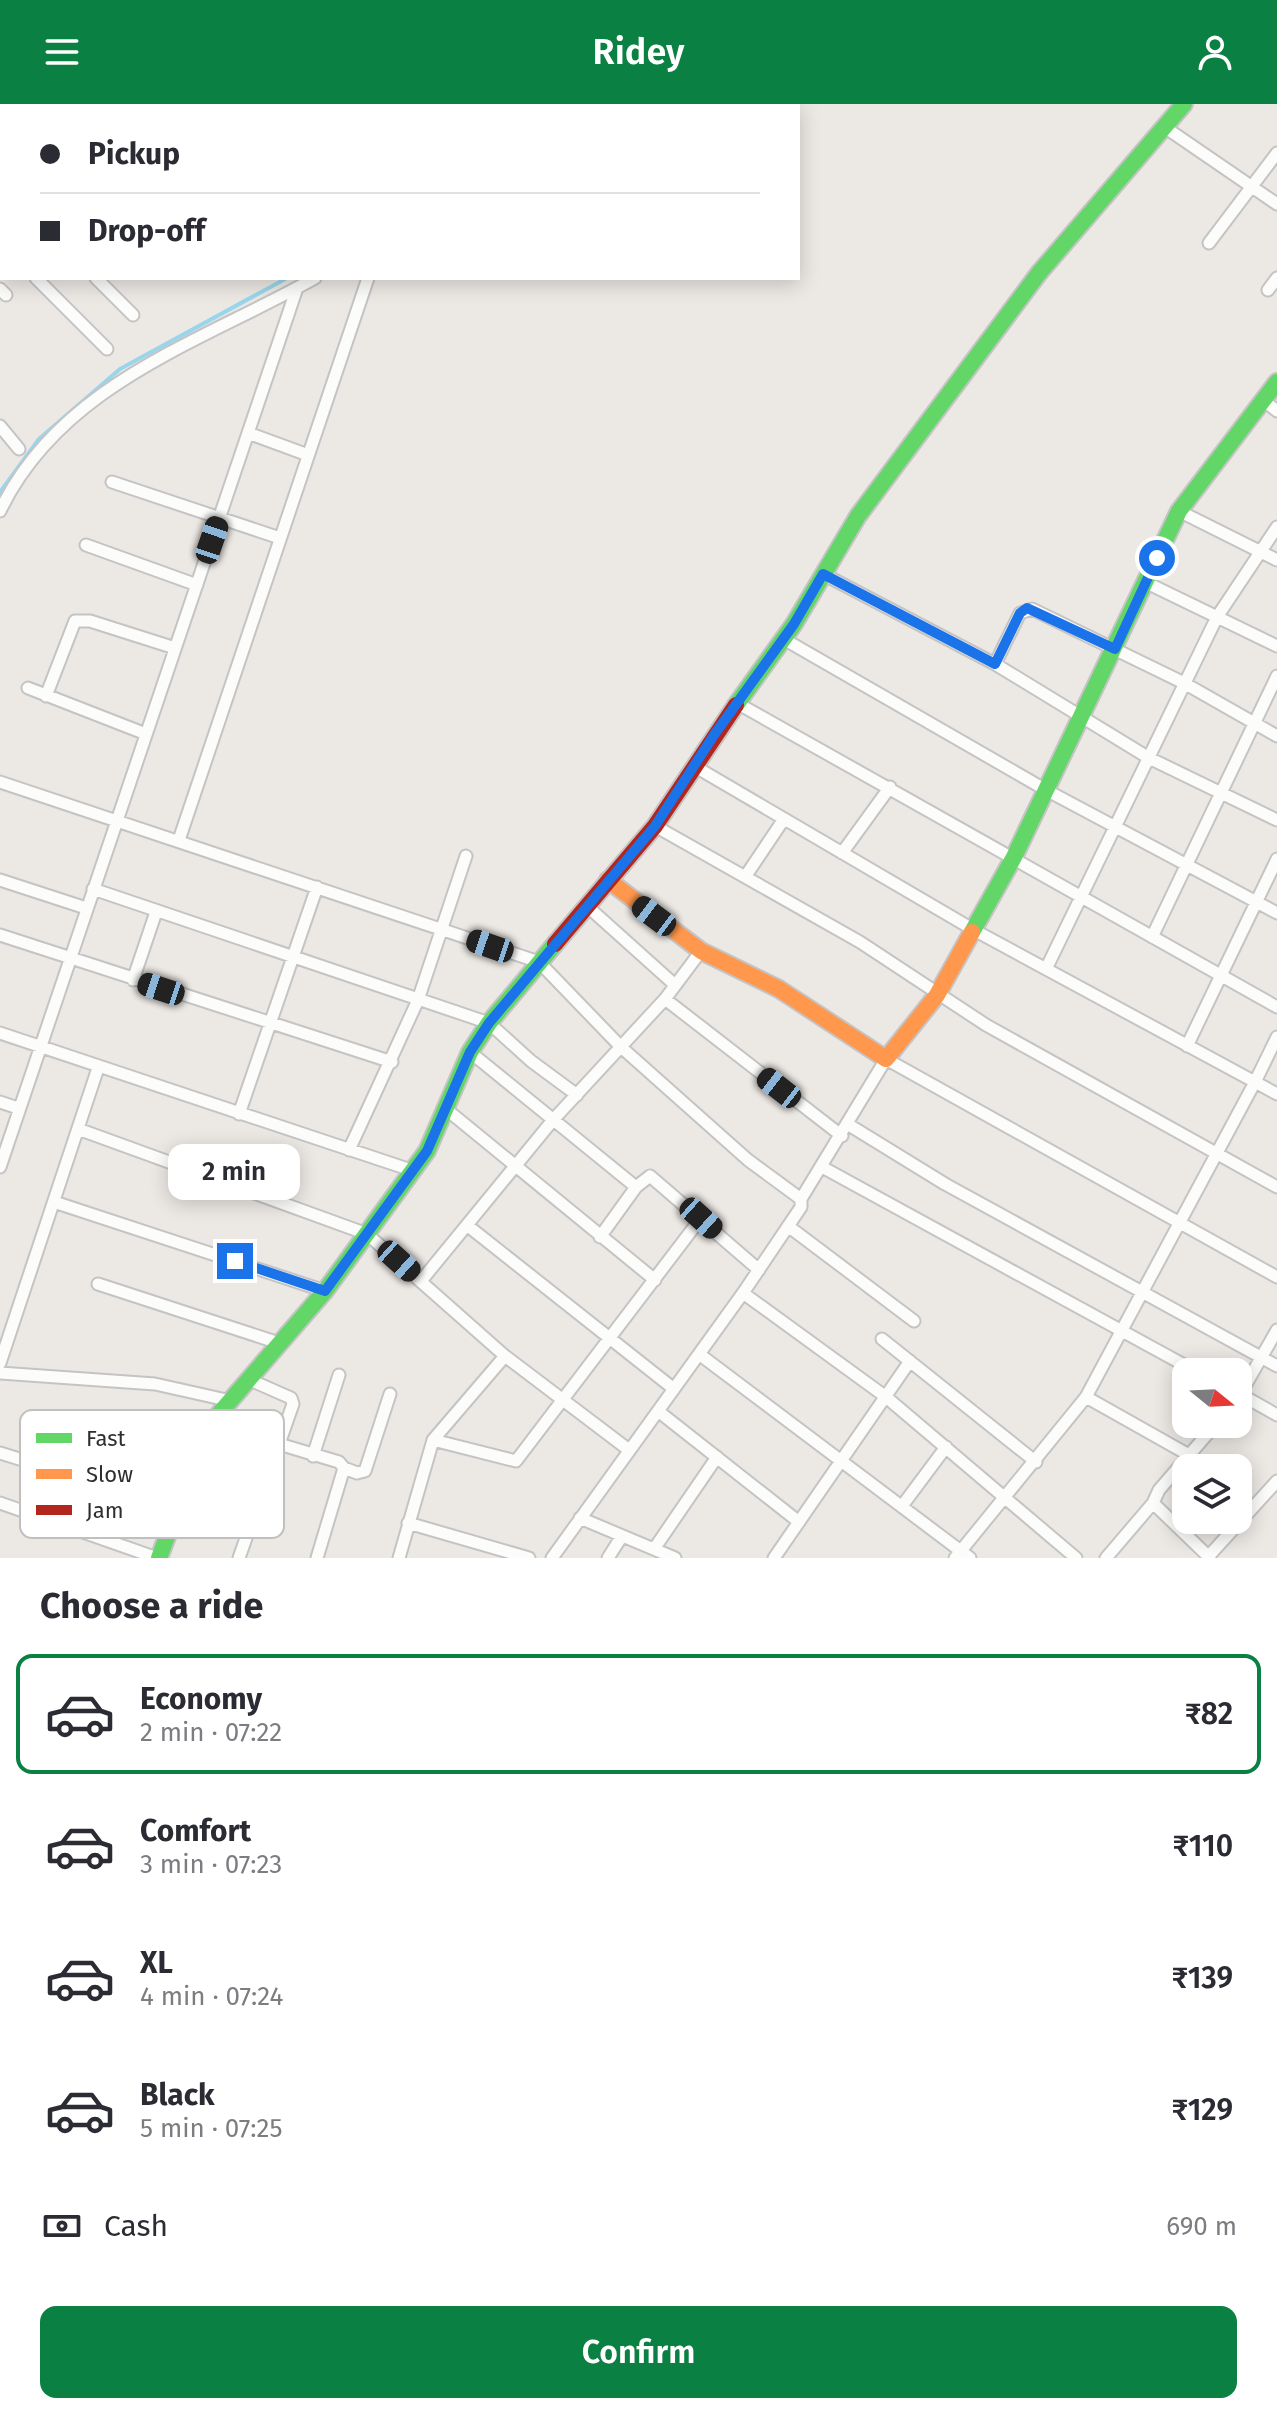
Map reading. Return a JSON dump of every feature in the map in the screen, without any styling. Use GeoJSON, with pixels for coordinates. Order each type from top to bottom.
{"type":"FeatureCollection","features":[{"type":"Feature","properties":{"kind":"street"},"geometry":{"type":"LineString","coordinates":[[224,1410],[325,1291],[427,1151],[470,1052],[489,1023],[655,826],[782,638],[858,516],[1039,273],[1098,200],[1166,128],[1184,104]]}},
{"type":"Feature","properties":{"kind":"street"},"geometry":{"type":"LineString","coordinates":[[1166,128],[1277,204]]}},
{"type":"Feature","properties":{"kind":"street"},"geometry":{"type":"LineString","coordinates":[[1209,243],[1254,188],[1277,153]]}},
{"type":"Feature","properties":{"kind":"street"},"geometry":{"type":"LineString","coordinates":[[1268,290],[1277,278]]}},
{"type":"Feature","properties":{"kind":"street"},"geometry":{"type":"LineString","coordinates":[[38,280],[107,349]]}},
{"type":"Feature","properties":{"kind":"street"},"geometry":{"type":"LineString","coordinates":[[98,280],[133,315]]}},
{"type":"Feature","properties":{"kind":"street"},"geometry":{"type":"LineString","coordinates":[[0,511],[46,443],[122,380],[153,360],[311,280]]}},
{"type":"Feature","properties":{"kind":"street"},"geometry":{"type":"LineString","coordinates":[[179,840],[367,280]]}},
{"type":"Feature","properties":{"kind":"street"},"geometry":{"type":"LineString","coordinates":[[0,1167],[38,1046],[297,288]]}},
{"type":"Feature","properties":{"kind":"street"},"geometry":{"type":"LineString","coordinates":[[552,1558],[759,1270],[801,1207],[801,1199],[886,1059],[937,995],[1014,857],[1179,511],[1277,382]]}},
{"type":"Feature","properties":{"kind":"street"},"geometry":{"type":"LineString","coordinates":[[1263,400],[1277,411]]}},
{"type":"Feature","properties":{"kind":"street"},"geometry":{"type":"LineString","coordinates":[[0,426],[19,449]]}},
{"type":"Feature","properties":{"kind":"street"},"geometry":{"type":"LineString","coordinates":[[248,433],[308,455]]}},
{"type":"Feature","properties":{"kind":"street"},"geometry":{"type":"LineString","coordinates":[[112,482],[280,538]]}},
{"type":"Feature","properties":{"kind":"street"},"geometry":{"type":"LineString","coordinates":[[1179,511],[1277,560]]}},
{"type":"Feature","properties":{"kind":"street"},"geometry":{"type":"LineString","coordinates":[[1046,969],[1217,617],[1277,527]]}},
{"type":"Feature","properties":{"kind":"street"},"geometry":{"type":"LineString","coordinates":[[86,545],[197,585]]}},
{"type":"Feature","properties":{"kind":"street"},"geometry":{"type":"LineString","coordinates":[[823,574],[995,664],[1149,758],[1277,820]]}},
{"type":"Feature","properties":{"kind":"street"},"geometry":{"type":"LineString","coordinates":[[1145,582],[1277,646]]}},
{"type":"Feature","properties":{"kind":"street"},"geometry":{"type":"LineString","coordinates":[[995,664],[1020,613],[1027,608],[1184,683],[1277,736]]}},
{"type":"Feature","properties":{"kind":"street"},"geometry":{"type":"LineString","coordinates":[[46,696],[75,621],[90,621],[175,648]]}},
{"type":"Feature","properties":{"kind":"street"},"geometry":{"type":"LineString","coordinates":[[782,638],[1046,790],[1277,913]]}},
{"type":"Feature","properties":{"kind":"street"},"geometry":{"type":"LineString","coordinates":[[1152,937],[1277,676]]}},
{"type":"Feature","properties":{"kind":"street"},"geometry":{"type":"LineString","coordinates":[[28,688],[146,734]]}},
{"type":"Feature","properties":{"kind":"street"},"geometry":{"type":"LineString","coordinates":[[737,703],[1277,1007]]}},
{"type":"Feature","properties":{"kind":"street"},"geometry":{"type":"LineString","coordinates":[[694,766],[974,930],[1277,1094]]}},
{"type":"Feature","properties":{"kind":"street"},"geometry":{"type":"LineString","coordinates":[[0,782],[539,962],[621,1047],[748,1160],[801,1199]]}},
{"type":"Feature","properties":{"kind":"street"},"geometry":{"type":"LineString","coordinates":[[842,853],[890,787]]}},
{"type":"Feature","properties":{"kind":"street"},"geometry":{"type":"LineString","coordinates":[[745,877],[784,819]]}},
{"type":"Feature","properties":{"kind":"street"},"geometry":{"type":"LineString","coordinates":[[655,826],[860,942],[937,995],[1277,1187]]}},
{"type":"Feature","properties":{"kind":"street"},"geometry":{"type":"LineString","coordinates":[[349,1150],[418,1000],[466,856]]}},
{"type":"Feature","properties":{"kind":"street"},"geometry":{"type":"LineString","coordinates":[[1187,1046],[1277,859]]}},
{"type":"Feature","properties":{"kind":"street"},"geometry":{"type":"LineString","coordinates":[[0,880],[86,908]]}},
{"type":"Feature","properties":{"kind":"street"},"geometry":{"type":"LineString","coordinates":[[608,880],[701,951],[779,989],[886,1059],[1277,1277]]}},
{"type":"Feature","properties":{"kind":"street"},"geometry":{"type":"LineString","coordinates":[[239,1114],[317,887]]}},
{"type":"Feature","properties":{"kind":"street"},"geometry":{"type":"LineString","coordinates":[[93,889],[292,959],[489,1023],[531,1061],[577,1095]]}},
{"type":"Feature","properties":{"kind":"street"},"geometry":{"type":"LineString","coordinates":[[587,906],[675,985]]}},
{"type":"Feature","properties":{"kind":"street"},"geometry":{"type":"LineString","coordinates":[[133,980],[156,912]]}},
{"type":"Feature","properties":{"kind":"street"},"geometry":{"type":"LineString","coordinates":[[0,935],[270,1025],[392,1062]]}},
{"type":"Feature","properties":{"kind":"street"},"geometry":{"type":"LineString","coordinates":[[421,1281],[553,1120],[665,999],[701,951]]}},
{"type":"Feature","properties":{"kind":"street"},"geometry":{"type":"LineString","coordinates":[[665,999],[845,1130],[1277,1366]]}},
{"type":"Feature","properties":{"kind":"street"},"geometry":{"type":"LineString","coordinates":[[0,1033],[411,1170]]}},
{"type":"Feature","properties":{"kind":"street"},"geometry":{"type":"LineString","coordinates":[[699,1354],[902,1506],[962,1556],[1086,1397],[1123,1333],[1277,1037]]}},
{"type":"Feature","properties":{"kind":"street"},"geometry":{"type":"LineString","coordinates":[[470,1052],[636,1187]]}},
{"type":"Feature","properties":{"kind":"street"},"geometry":{"type":"LineString","coordinates":[[0,1363],[98,1068]]}},
{"type":"Feature","properties":{"kind":"street"},"geometry":{"type":"LineString","coordinates":[[0,1102],[18,1108]]}},
{"type":"Feature","properties":{"kind":"street"},"geometry":{"type":"LineString","coordinates":[[446,1109],[655,1280]]}},
{"type":"Feature","properties":{"kind":"street"},"geometry":{"type":"LineString","coordinates":[[78,1129],[367,1234],[505,1356],[629,1450]]}},
{"type":"Feature","properties":{"kind":"street"},"geometry":{"type":"LineString","coordinates":[[822,1167],[1172,1359]]}},
{"type":"Feature","properties":{"kind":"street"},"geometry":{"type":"LineString","coordinates":[[600,1237],[636,1187],[650,1176],[759,1270]]}},
{"type":"Feature","properties":{"kind":"street"},"geometry":{"type":"LineString","coordinates":[[54,1202],[325,1291]]}},
{"type":"Feature","properties":{"kind":"street"},"geometry":{"type":"LineString","coordinates":[[433,1440],[516,1461],[562,1399],[611,1341],[701,1218]]}},
{"type":"Feature","properties":{"kind":"street"},"geometry":{"type":"LineString","coordinates":[[468,1226],[674,1389]]}},
{"type":"Feature","properties":{"kind":"street"},"geometry":{"type":"LineString","coordinates":[[788,1226],[914,1321]]}},
{"type":"Feature","properties":{"kind":"street"},"geometry":{"type":"LineString","coordinates":[[98,1284],[279,1343]]}},
{"type":"Feature","properties":{"kind":"street"},"geometry":{"type":"LineString","coordinates":[[743,1293],[886,1397],[1076,1558]]}},
{"type":"Feature","properties":{"kind":"street"},"geometry":{"type":"LineString","coordinates":[[1252,1375],[1277,1330]]}},
{"type":"Feature","properties":{"kind":"street"},"geometry":{"type":"LineString","coordinates":[[882,1339],[1036,1462]]}},
{"type":"Feature","properties":{"kind":"street"},"geometry":{"type":"LineString","coordinates":[[399,1558],[433,1440],[505,1356]]}},
{"type":"Feature","properties":{"kind":"street"},"geometry":{"type":"LineString","coordinates":[[774,1558],[910,1361]]}},
{"type":"Feature","properties":{"kind":"street"},"geometry":{"type":"LineString","coordinates":[[0,1373],[155,1384],[231,1401]]}},
{"type":"Feature","properties":{"kind":"street"},"geometry":{"type":"LineString","coordinates":[[313,1456],[339,1375]]}},
{"type":"Feature","properties":{"kind":"street"},"geometry":{"type":"LineString","coordinates":[[248,1379],[291,1398],[293,1404],[284,1430]]}},
{"type":"Feature","properties":{"kind":"street"},"geometry":{"type":"LineString","coordinates":[[284,1446],[357,1473],[365,1471],[390,1394]]}},
{"type":"Feature","properties":{"kind":"street"},"geometry":{"type":"LineString","coordinates":[[1086,1397],[1187,1454]]}},
{"type":"Feature","properties":{"kind":"street"},"geometry":{"type":"LineString","coordinates":[[1252,1402],[1277,1415]]}},
{"type":"Feature","properties":{"kind":"street"},"geometry":{"type":"LineString","coordinates":[[658,1411],[799,1522]]}},
{"type":"Feature","properties":{"kind":"street"},"geometry":{"type":"LineString","coordinates":[[1190,1454],[1204,1438]]}},
{"type":"Feature","properties":{"kind":"street"},"geometry":{"type":"LineString","coordinates":[[902,1506],[946,1447]]}},
{"type":"Feature","properties":{"kind":"street"},"geometry":{"type":"LineString","coordinates":[[0,1453],[20,1459]]}},
{"type":"Feature","properties":{"kind":"street"},"geometry":{"type":"LineString","coordinates":[[654,1549],[717,1457]]}},
{"type":"Feature","properties":{"kind":"street"},"geometry":{"type":"LineString","coordinates":[[317,1558],[344,1468]]}},
{"type":"Feature","properties":{"kind":"street"},"geometry":{"type":"LineString","coordinates":[[1106,1558],[1172,1478]]}},
{"type":"Feature","properties":{"kind":"street"},"geometry":{"type":"LineString","coordinates":[[1153,1503],[1208,1557],[1277,1481]]}},
{"type":"Feature","properties":{"kind":"street"},"geometry":{"type":"LineString","coordinates":[[0,1503],[20,1510]]}},
{"type":"Feature","properties":{"kind":"street"},"geometry":{"type":"LineString","coordinates":[[580,1518],[675,1558]]}},
{"type":"Feature","properties":{"kind":"street"},"geometry":{"type":"LineString","coordinates":[[408,1523],[529,1558]]}},
{"type":"Feature","properties":{"kind":"street"},"geometry":{"type":"LineString","coordinates":[[608,1558],[622,1536]]}},
{"type":"Feature","properties":{"kind":"street"},"geometry":{"type":"LineString","coordinates":[[101,1538],[158,1558],[165,1538]]}},
{"type":"Feature","properties":{"kind":"street"},"geometry":{"type":"LineString","coordinates":[[239,1558],[246,1538]]}},
{"type":"Feature","properties":{"kind":"waterway"},"geometry":{"type":"LineString","coordinates":[[0,492],[39,439],[120,369],[283,280]]}},
{"type":"Feature","properties":{"kind":"traffic: fast"},"geometry":{"type":"LineString","coordinates":[[736,705],[794,624],[858,516],[1039,273],[1184,104]]}},
{"type":"Feature","properties":{"kind":"traffic: fast"},"geometry":{"type":"LineString","coordinates":[[972,932],[1014,857],[1179,511],[1277,382]]}},
{"type":"Feature","properties":{"kind":"traffic: fast"},"geometry":{"type":"LineString","coordinates":[[222,1410],[325,1291],[427,1151],[470,1052],[489,1023],[555,944]]}},
{"type":"Feature","properties":{"kind":"traffic: fast"},"geometry":{"type":"LineString","coordinates":[[159,1558],[166,1538]]}},
{"type":"Feature","properties":{"kind":"traffic: slow"},"geometry":{"type":"LineString","coordinates":[[608,880],[701,951],[779,989],[886,1059],[937,995],[972,932]]}},
{"type":"Feature","properties":{"kind":"traffic: jam"},"geometry":{"type":"LineString","coordinates":[[555,944],[655,826],[736,705]]}},
{"type":"Feature","properties":{"kind":"route"},"geometry":{"type":"LineString","coordinates":[[235,1261],[325,1291],[427,1151],[470,1052],[489,1023],[525,976],[655,826],[714,735],[794,624],[823,574],[995,664],[1020,613],[1027,608],[1115,649],[1157,558]]}}]}
